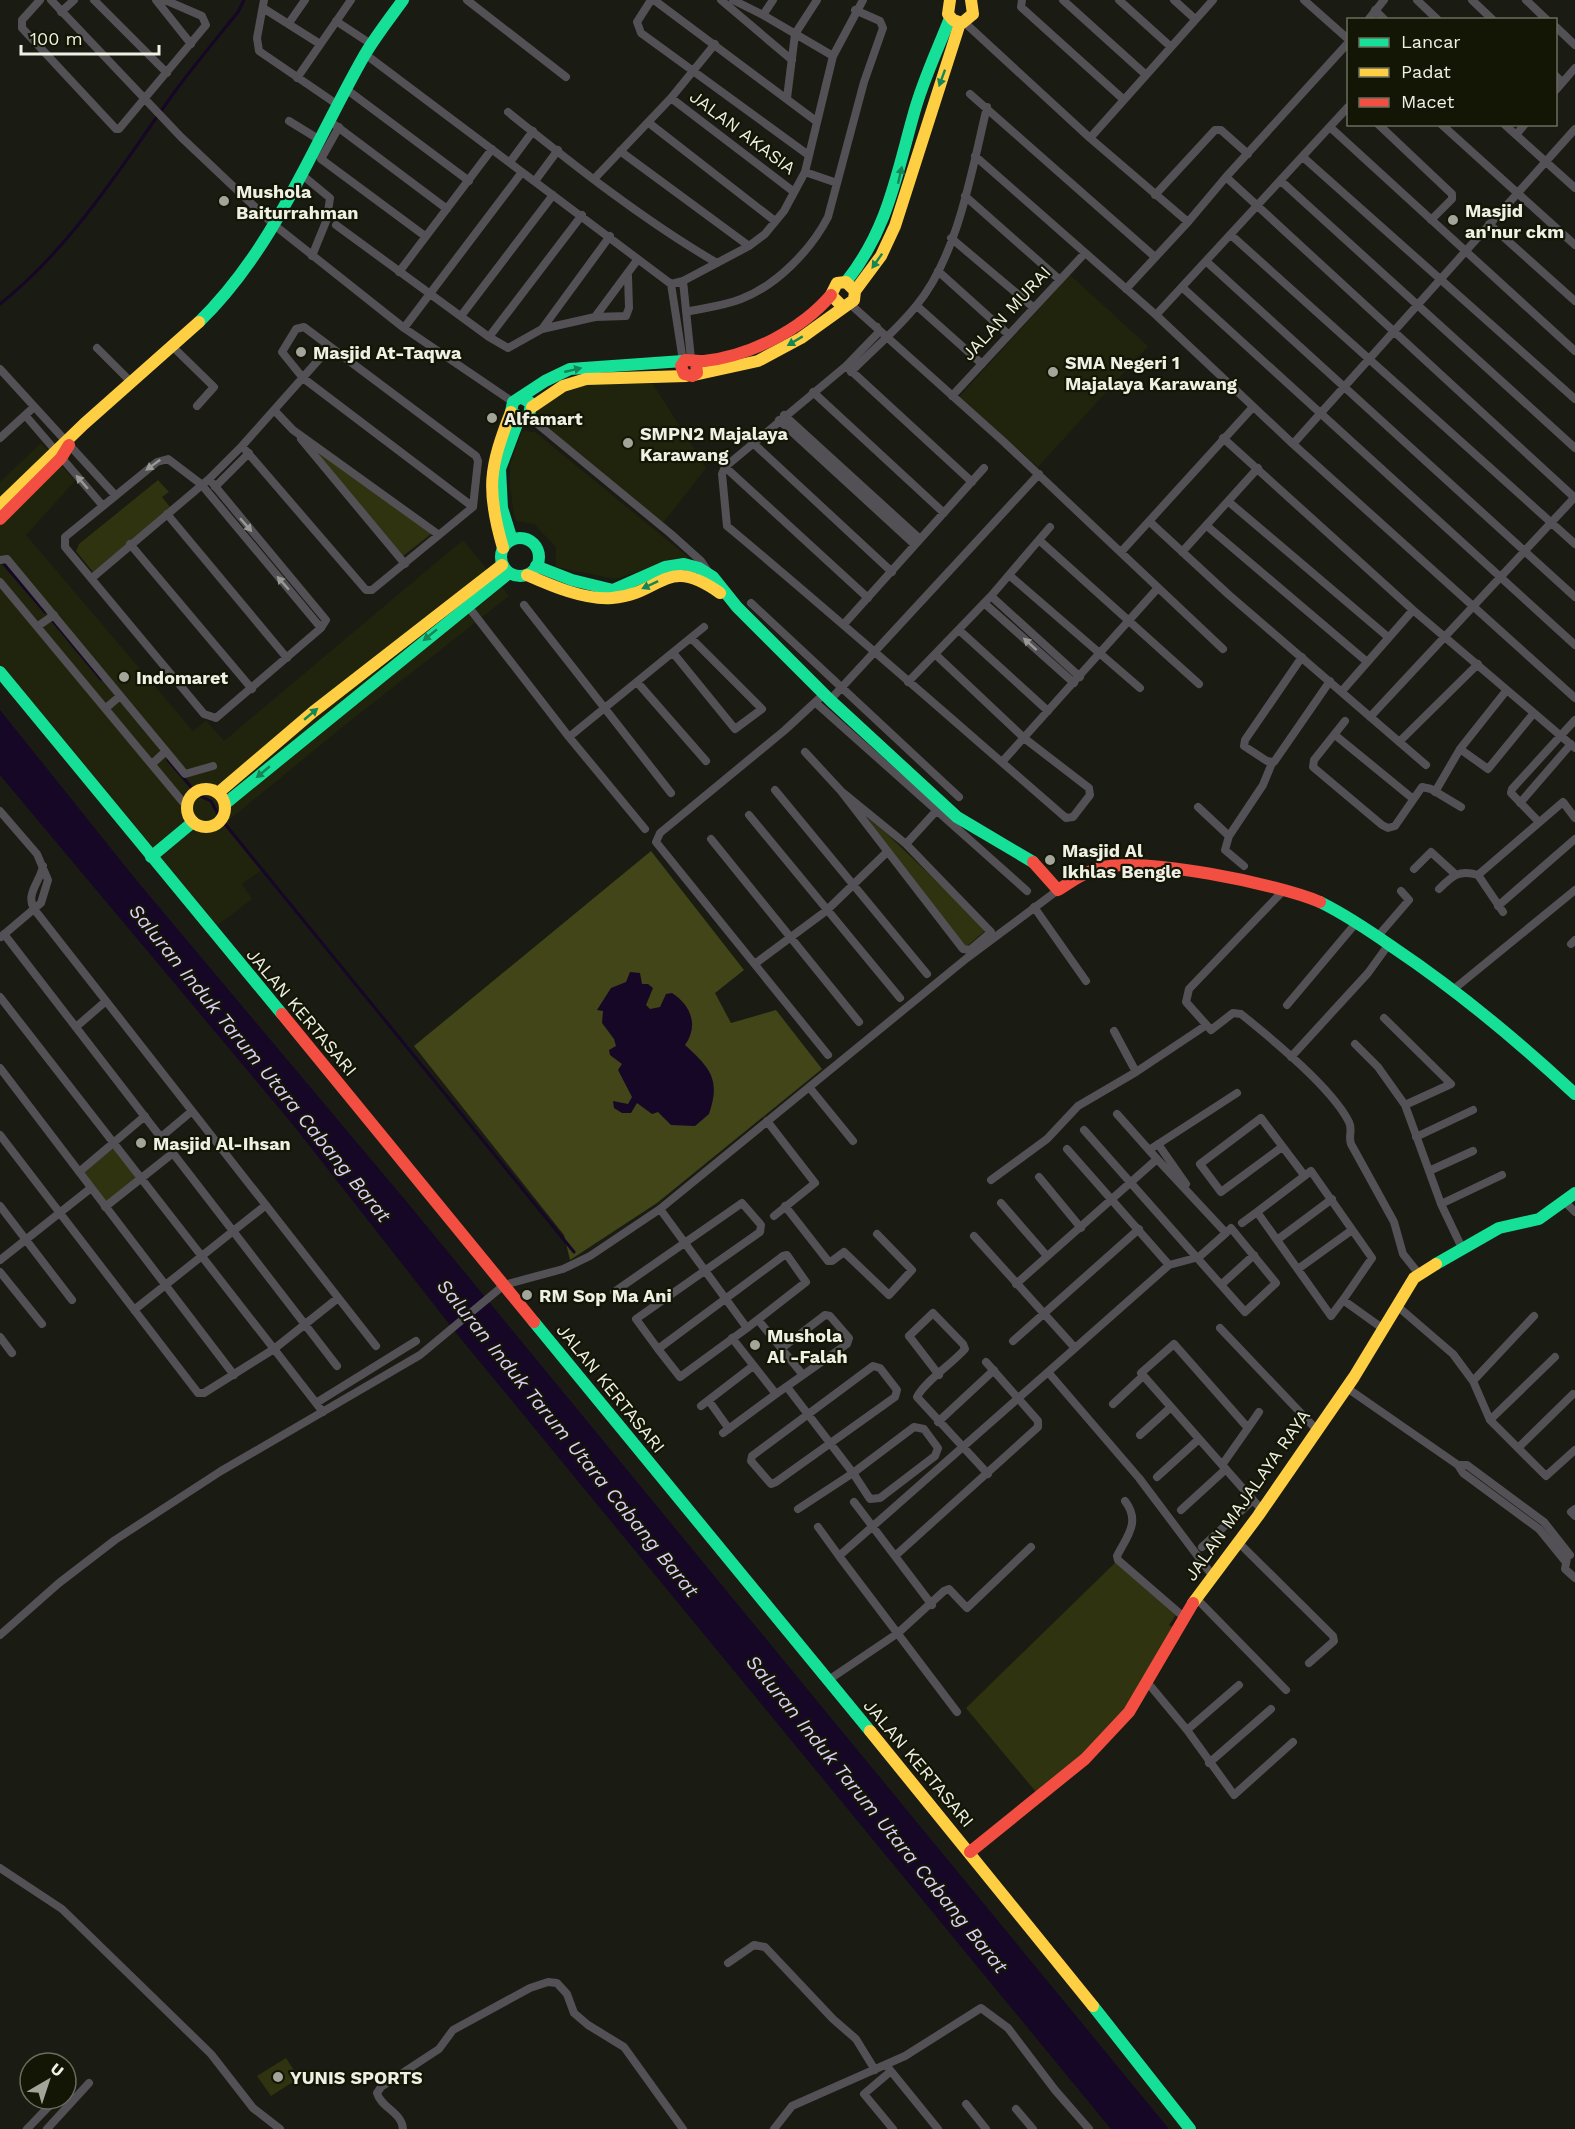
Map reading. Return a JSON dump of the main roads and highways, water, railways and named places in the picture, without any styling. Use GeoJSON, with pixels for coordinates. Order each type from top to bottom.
{"type":"FeatureCollection","features":[{"type":"Feature","properties":{"kind":"water","name":"Saluran Induk Tarum Utara Cabang Barat"},"geometry":{"type":"Polygon","coordinates":[[[0,710],[137,881],[406,1201],[1169,2129],[1111,2129],[461,1339],[294,1126],[0,775],[0,710]]]}},
{"type":"Feature","properties":{"kind":"water"},"geometry":{"type":"Polygon","coordinates":[[[630,972],[640,973],[642,984],[648,984],[653,988],[646,1005],[650,1009],[660,1007],[666,994],[672,993],[684,1004],[691,1016],[692,1031],[685,1045],[707,1068],[711,1075],[714,1092],[709,1114],[695,1126],[671,1125],[658,1112],[652,1114],[637,1103],[631,1113],[622,1113],[614,1108],[613,1101],[628,1104],[632,1097],[618,1070],[622,1064],[610,1055],[609,1050],[616,1046],[614,1039],[602,1023],[603,1011],[597,1010],[611,988],[626,982],[630,972]]]}},
{"type":"Feature","properties":{"kind":"waterway"},"geometry":{"type":"LineString","coordinates":[[0,304],[51,257],[74,231],[184,80],[238,12],[244,0]]}},
{"type":"Feature","properties":{"kind":"waterway"},"geometry":{"type":"LineString","coordinates":[[3,563],[45,612]]}},
{"type":"Feature","properties":{"kind":"waterway"},"geometry":{"type":"LineString","coordinates":[[53,621],[101,679]]}},
{"type":"Feature","properties":{"kind":"waterway"},"geometry":{"type":"LineString","coordinates":[[168,760],[192,788]]}},
{"type":"Feature","properties":{"kind":"waterway"},"geometry":{"type":"LineString","coordinates":[[200,796],[211,801],[219,816]]}},
{"type":"Feature","properties":{"kind":"waterway"},"geometry":{"type":"LineString","coordinates":[[225,824],[574,1252]]}},
{"type":"Feature","properties":{"kind":"place","name":"Mushola Baiturrahman"},"geometry":{"type":"Point","coordinates":[224,201]}},
{"type":"Feature","properties":{"kind":"place","name":"Masjid an'nur ckm"},"geometry":{"type":"Point","coordinates":[1453,220]}},
{"type":"Feature","properties":{"kind":"place","name":"Masjid At-Taqwa"},"geometry":{"type":"Point","coordinates":[301,352]}},
{"type":"Feature","properties":{"kind":"place","name":"SMA Negeri 1 Majalaya Karawang"},"geometry":{"type":"Point","coordinates":[1053,372]}},
{"type":"Feature","properties":{"kind":"place","name":"Alfamart"},"geometry":{"type":"Point","coordinates":[492,418]}},
{"type":"Feature","properties":{"kind":"place","name":"SMPN2 Majalaya Karawang"},"geometry":{"type":"Point","coordinates":[628,443]}},
{"type":"Feature","properties":{"kind":"place","name":"Indomaret"},"geometry":{"type":"Point","coordinates":[124,677]}},
{"type":"Feature","properties":{"kind":"place","name":"Masjid Al Ikhlas Bengle"},"geometry":{"type":"Point","coordinates":[1050,860]}},
{"type":"Feature","properties":{"kind":"place","name":"Masjid Al-Ihsan"},"geometry":{"type":"Point","coordinates":[141,1143]}},
{"type":"Feature","properties":{"kind":"place","name":"RM Sop Ma Ani"},"geometry":{"type":"Point","coordinates":[527,1295]}},
{"type":"Feature","properties":{"kind":"place","name":"Mushola Al -Falah"},"geometry":{"type":"Point","coordinates":[755,1345]}},
{"type":"Feature","properties":{"kind":"place","name":"YUNIS SPORTS"},"geometry":{"type":"Point","coordinates":[278,2077]}}]}
